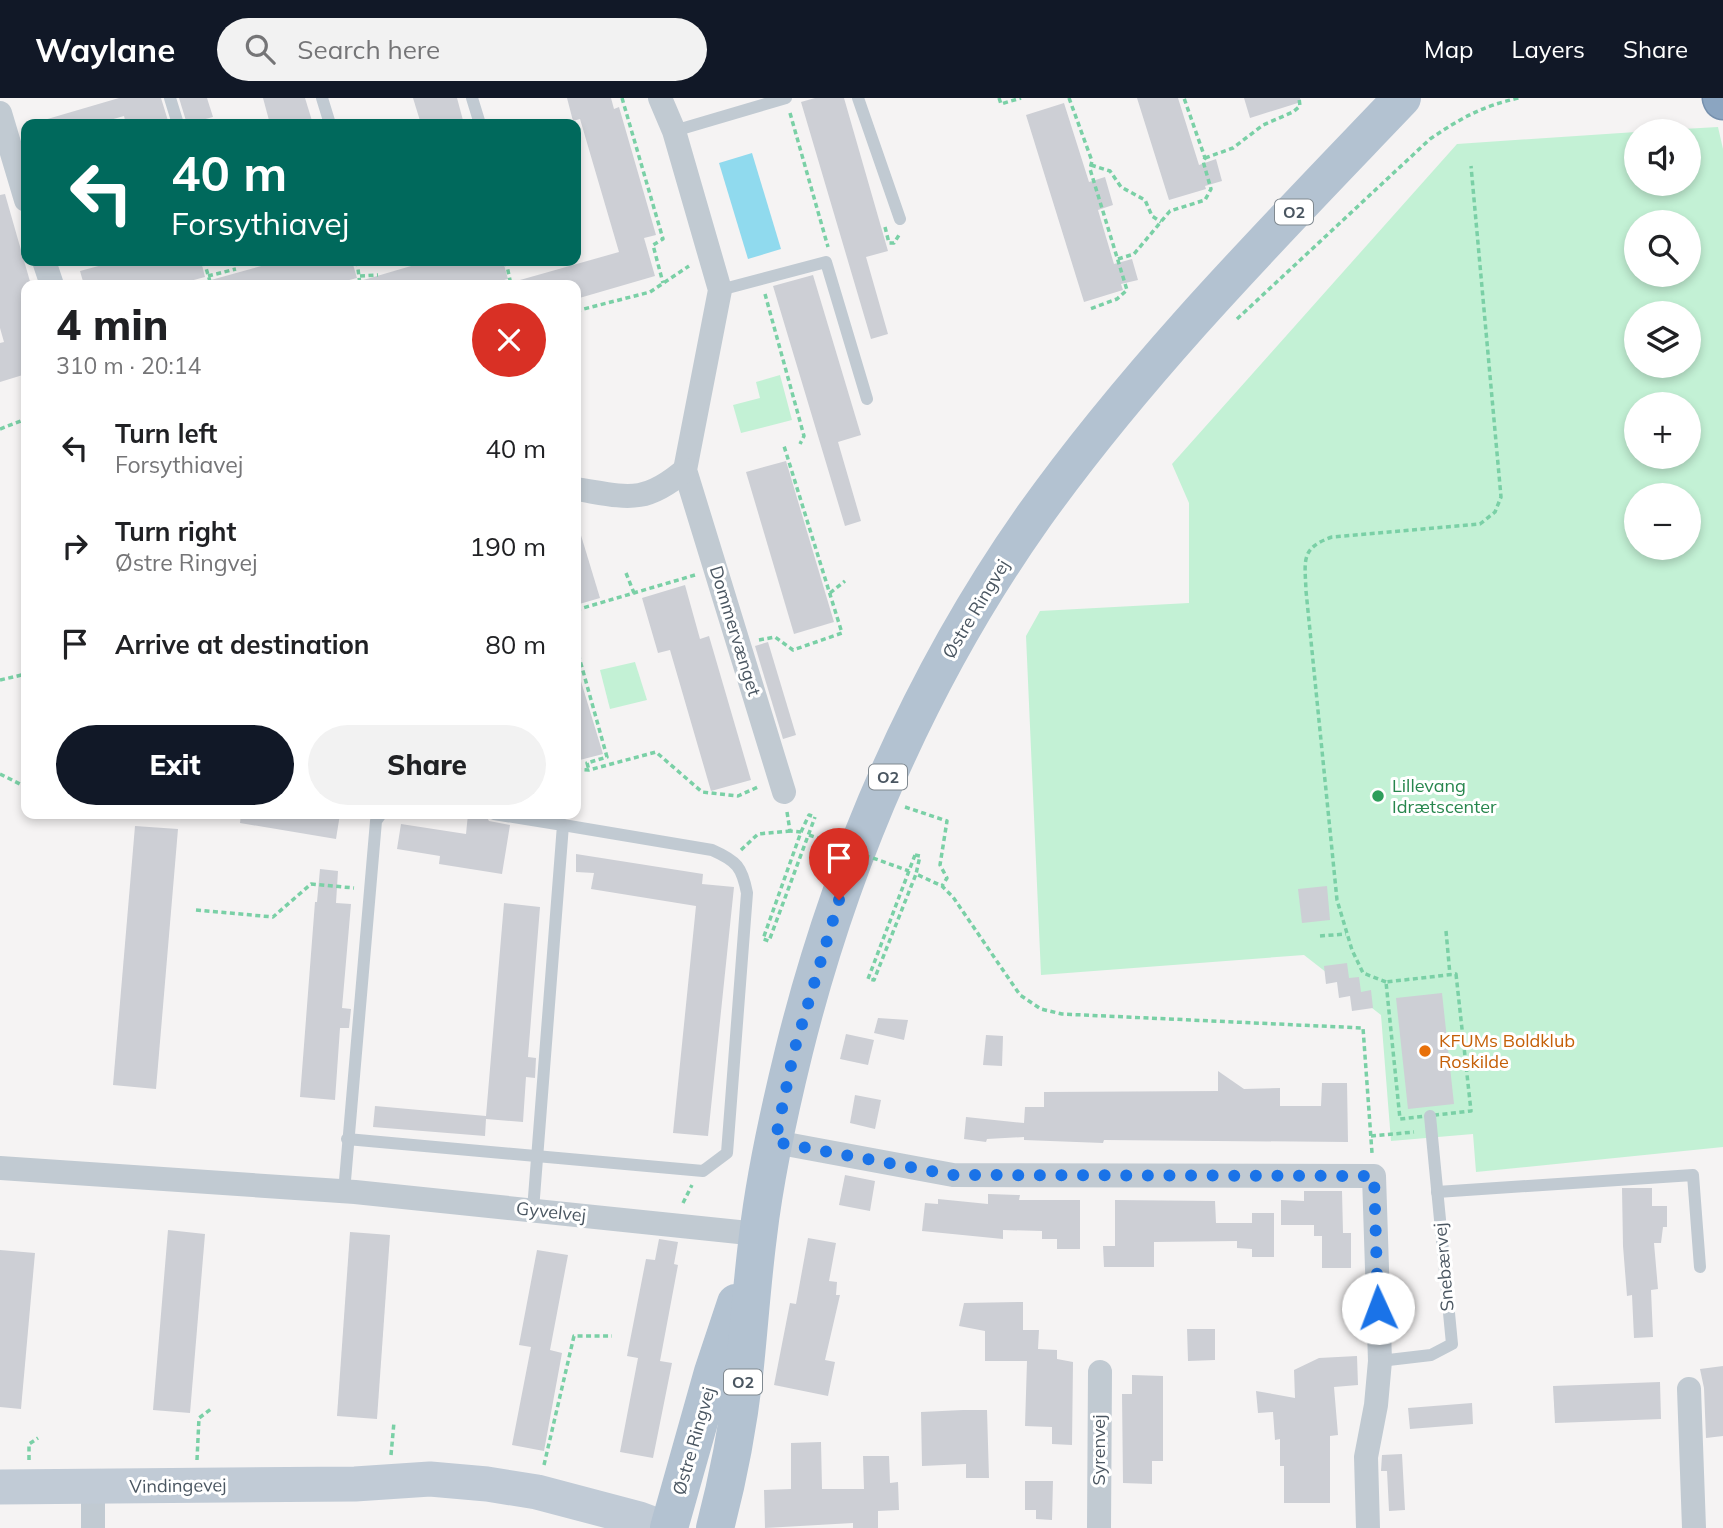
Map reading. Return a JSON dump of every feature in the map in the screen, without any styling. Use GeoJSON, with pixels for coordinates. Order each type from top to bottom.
{"type":"FeatureCollection","features":[{"type":"Feature","properties":{"kind":"main road","name":"Østre Ringvej"},"geometry":{"type":"LineString","coordinates":[[715,1528],[744,1381],[758,1234],[794,1051],[846,878],[878,798],[923,699],[980,599],[1034,517],[1091,440],[1152,366],[1402,98]]}},
{"type":"Feature","properties":{"kind":"main road","name":"Østre Ringvej"},"geometry":{"type":"LineString","coordinates":[[668,1528],[758,1234]]}},
{"type":"Feature","properties":{"kind":"main road"},"geometry":{"type":"LineString","coordinates":[[691,1528],[723,1395],[733,1309]]}},
{"type":"Feature","properties":{"kind":"street","name":"Dommervænget"},"geometry":{"type":"LineString","coordinates":[[660,98],[674,131],[720,290],[685,470],[781,785]]}},
{"type":"Feature","properties":{"kind":"street"},"geometry":{"type":"LineString","coordinates":[[0,113],[21,183]]}},
{"type":"Feature","properties":{"kind":"street"},"geometry":{"type":"LineString","coordinates":[[581,490],[642,496],[665,487],[685,470]]}},
{"type":"Feature","properties":{"kind":"street"},"geometry":{"type":"LineString","coordinates":[[775,1142],[953,1175],[1374,1176],[1380,1361],[1376,1405],[1366,1457],[1368,1528]]}},
{"type":"Feature","properties":{"kind":"street","name":"Gyvelvej"},"geometry":{"type":"LineString","coordinates":[[0,1168],[344,1192],[758,1234]]}},
{"type":"Feature","properties":{"kind":"street","name":"Syrenvej"},"geometry":{"type":"LineString","coordinates":[[1099,1528],[1100,1372]]}},
{"type":"Feature","properties":{"kind":"street"},"geometry":{"type":"LineString","coordinates":[[1689,1389],[1694,1528]]}},
{"type":"Feature","properties":{"kind":"street","name":"Vindingevej"},"geometry":{"type":"LineString","coordinates":[[0,1488],[355,1484],[430,1479],[537,1492],[639,1518],[663,1528]]}},
{"type":"Feature","properties":{"kind":"street","name":"Vindingevej"},"geometry":{"type":"LineString","coordinates":[[355,1484],[506,1507],[581,1528]]}},
{"type":"Feature","properties":{"kind":"street"},"geometry":{"type":"LineString","coordinates":[[93,1487],[93,1528]]}},
{"type":"Feature","properties":{"kind":"lane"},"geometry":{"type":"LineString","coordinates":[[170,98],[176,119]]}},
{"type":"Feature","properties":{"kind":"lane"},"geometry":{"type":"LineString","coordinates":[[322,98],[328,119]]}},
{"type":"Feature","properties":{"kind":"lane"},"geometry":{"type":"LineString","coordinates":[[472,98],[478,119]]}},
{"type":"Feature","properties":{"kind":"lane"},"geometry":{"type":"LineString","coordinates":[[674,131],[786,98]]}},
{"type":"Feature","properties":{"kind":"lane"},"geometry":{"type":"LineString","coordinates":[[858,98],[900,219]]}},
{"type":"Feature","properties":{"kind":"lane"},"geometry":{"type":"LineString","coordinates":[[720,290],[826,262],[867,399]]}},
{"type":"Feature","properties":{"kind":"lane"},"geometry":{"type":"LineString","coordinates":[[344,1192],[377,819]]}},
{"type":"Feature","properties":{"kind":"lane"},"geometry":{"type":"LineString","coordinates":[[347,1139],[703,1171],[727,1153],[747,894],[744,874],[732,859],[712,850],[525,819]]}},
{"type":"Feature","properties":{"kind":"lane"},"geometry":{"type":"LineString","coordinates":[[533,1210],[563,825]]}},
{"type":"Feature","properties":{"kind":"lane","name":"Snebærvej"},"geometry":{"type":"LineString","coordinates":[[1380,1361],[1431,1355],[1451,1344],[1430,1116]]}},
{"type":"Feature","properties":{"kind":"lane"},"geometry":{"type":"LineString","coordinates":[[1437,1192],[1693,1175],[1700,1267]]}},
{"type":"Feature","properties":{"kind":"path"},"geometry":{"type":"LineString","coordinates":[[622,98],[663,239],[653,245],[663,283]]}},
{"type":"Feature","properties":{"kind":"path"},"geometry":{"type":"LineString","coordinates":[[786,98],[830,253],[826,262]]}},
{"type":"Feature","properties":{"kind":"path"},"geometry":{"type":"LineString","coordinates":[[999,98],[1001,104],[1021,98]]}},
{"type":"Feature","properties":{"kind":"path"},"geometry":{"type":"LineString","coordinates":[[1069,98],[1092,161],[1090,169],[1127,289],[1116,299],[1090,309]]}},
{"type":"Feature","properties":{"kind":"path"},"geometry":{"type":"LineString","coordinates":[[1118,259],[1134,254],[1170,211],[1205,200],[1212,189],[1203,161],[1205,158],[1184,98]]}},
{"type":"Feature","properties":{"kind":"path"},"geometry":{"type":"LineString","coordinates":[[1205,158],[1233,148],[1263,125],[1293,112],[1300,106],[1299,98]]}},
{"type":"Feature","properties":{"kind":"path"},"geometry":{"type":"LineString","coordinates":[[1236,320],[1430,139],[1465,115],[1491,104],[1519,98]]}},
{"type":"Feature","properties":{"kind":"path"},"geometry":{"type":"LineString","coordinates":[[1091,165],[1110,171],[1121,187],[1145,200],[1152,216],[1161,222]]}},
{"type":"Feature","properties":{"kind":"path"},"geometry":{"type":"LineString","coordinates":[[1386,982],[1400,1119],[1471,1111],[1456,974],[1386,982],[1363,973],[1346,934],[1334,876],[1306,591],[1307,554],[1315,543],[1332,537],[1480,524],[1495,512],[1502,496],[1471,166]]}},
{"type":"Feature","properties":{"kind":"path"},"geometry":{"type":"LineString","coordinates":[[581,310],[650,292],[680,270],[710,256]]}},
{"type":"Feature","properties":{"kind":"path"},"geometry":{"type":"LineString","coordinates":[[205,266],[209,280]]}},
{"type":"Feature","properties":{"kind":"path"},"geometry":{"type":"LineString","coordinates":[[358,266],[360,280]]}},
{"type":"Feature","properties":{"kind":"path"},"geometry":{"type":"LineString","coordinates":[[208,276],[236,269]]}},
{"type":"Feature","properties":{"kind":"path"},"geometry":{"type":"LineString","coordinates":[[360,276],[378,275]]}},
{"type":"Feature","properties":{"kind":"path"},"geometry":{"type":"LineString","coordinates":[[761,279],[804,436],[800,444]]}},
{"type":"Feature","properties":{"kind":"path"},"geometry":{"type":"LineString","coordinates":[[0,429],[21,421]]}},
{"type":"Feature","properties":{"kind":"path"},"geometry":{"type":"LineString","coordinates":[[738,642],[775,638],[793,650],[842,633],[785,446]]}},
{"type":"Feature","properties":{"kind":"path"},"geometry":{"type":"LineString","coordinates":[[581,609],[716,569]]}},
{"type":"Feature","properties":{"kind":"path"},"geometry":{"type":"LineString","coordinates":[[626,573],[634,593]]}},
{"type":"Feature","properties":{"kind":"path"},"geometry":{"type":"LineString","coordinates":[[830,593],[845,582]]}},
{"type":"Feature","properties":{"kind":"path"},"geometry":{"type":"LineString","coordinates":[[581,664],[607,758],[587,763],[589,770]]}},
{"type":"Feature","properties":{"kind":"path"},"geometry":{"type":"LineString","coordinates":[[0,680],[21,675]]}},
{"type":"Feature","properties":{"kind":"path"},"geometry":{"type":"LineString","coordinates":[[581,769],[589,770],[656,752],[702,792],[738,796],[781,785],[790,831]]}},
{"type":"Feature","properties":{"kind":"path"},"geometry":{"type":"LineString","coordinates":[[0,774],[21,784]]}},
{"type":"Feature","properties":{"kind":"path"},"geometry":{"type":"LineString","coordinates":[[878,798],[947,821],[940,865],[947,878],[942,886]]}},
{"type":"Feature","properties":{"kind":"path"},"geometry":{"type":"LineString","coordinates":[[809,815],[815,817],[809,835],[769,941],[763,939],[809,815]]}},
{"type":"Feature","properties":{"kind":"path"},"geometry":{"type":"LineString","coordinates":[[732,859],[758,834],[801,832]]}},
{"type":"Feature","properties":{"kind":"path"},"geometry":{"type":"LineString","coordinates":[[809,835],[909,871]]}},
{"type":"Feature","properties":{"kind":"path"},"geometry":{"type":"LineString","coordinates":[[915,855],[920,856],[916,874],[874,981],[867,979],[909,871],[915,855]]}},
{"type":"Feature","properties":{"kind":"path"},"geometry":{"type":"LineString","coordinates":[[916,874],[942,886],[953,897],[1020,995],[1041,1009],[1062,1014],[1363,1028],[1374,1176]]}},
{"type":"Feature","properties":{"kind":"path"},"geometry":{"type":"LineString","coordinates":[[195,910],[273,916],[311,884],[370,890]]}},
{"type":"Feature","properties":{"kind":"path"},"geometry":{"type":"LineString","coordinates":[[1447,931],[1450,975]]}},
{"type":"Feature","properties":{"kind":"path"},"geometry":{"type":"LineString","coordinates":[[1320,936],[1346,934]]}},
{"type":"Feature","properties":{"kind":"path"},"geometry":{"type":"LineString","coordinates":[[1371,1136],[1431,1130]]}},
{"type":"Feature","properties":{"kind":"path"},"geometry":{"type":"LineString","coordinates":[[676,1225],[686,1194],[703,1171]]}},
{"type":"Feature","properties":{"kind":"path"},"geometry":{"type":"LineString","coordinates":[[537,1492],[574,1336],[612,1336]]}},
{"type":"Feature","properties":{"kind":"path"},"geometry":{"type":"LineString","coordinates":[[195,1486],[199,1418],[211,1409]]}},
{"type":"Feature","properties":{"kind":"green space","name":"Lillevang Idrætscenter"},"geometry":{"type":"Polygon","coordinates":[[[1718,127],[1723,149],[1723,1147],[1476,1172],[1473,1134],[1391,1141],[1381,1015],[1304,955],[1041,975],[1026,636],[1040,611],[1189,603],[1189,503],[1172,464],[1457,144],[1624,133],[1624,196],[1701,196],[1701,128],[1718,127]]]}},
{"type":"Feature","properties":{"kind":"green space"},"geometry":{"type":"Polygon","coordinates":[[[780,375],[792,420],[741,433],[733,405],[760,398],[756,382],[780,375]]]}},
{"type":"Feature","properties":{"kind":"green space"},"geometry":{"type":"Polygon","coordinates":[[[635,662],[647,700],[610,709],[600,670],[635,662]]]}},
{"type":"Feature","properties":{"kind":"water"},"geometry":{"type":"Polygon","coordinates":[[[752,153],[781,249],[748,259],[719,163],[752,153]]]}},
{"type":"Feature","properties":{"kind":"building"},"geometry":{"type":"Polygon","coordinates":[[[119,98],[161,98],[167,119],[125,119],[124,116],[114,119],[47,119],[119,98]]]}},
{"type":"Feature","properties":{"kind":"building"},"geometry":{"type":"Polygon","coordinates":[[[179,98],[207,98],[213,117],[185,119],[179,98]]]}},
{"type":"Feature","properties":{"kind":"building"},"geometry":{"type":"Polygon","coordinates":[[[263,98],[305,98],[311,119],[269,119],[263,98]]]}},
{"type":"Feature","properties":{"kind":"building"},"geometry":{"type":"Polygon","coordinates":[[[413,98],[457,98],[463,119],[419,119],[413,98]]]}},
{"type":"Feature","properties":{"kind":"building"},"geometry":{"type":"Polygon","coordinates":[[[567,98],[611,98],[614,109],[619,107],[656,235],[644,238],[655,276],[581,298],[581,280],[520,280],[570,266],[581,266],[581,263],[619,252],[581,119],[572,119],[567,98]]]}},
{"type":"Feature","properties":{"kind":"building"},"geometry":{"type":"Polygon","coordinates":[[[815,98],[844,98],[888,251],[866,257],[888,334],[871,339],[801,102],[815,98]]]}},
{"type":"Feature","properties":{"kind":"building"},"geometry":{"type":"Polygon","coordinates":[[[1137,98],[1178,98],[1199,165],[1216,159],[1222,181],[1205,186],[1206,189],[1169,200],[1137,98]]]}},
{"type":"Feature","properties":{"kind":"building"},"geometry":{"type":"Polygon","coordinates":[[[1244,98],[1300,98],[1301,102],[1250,118],[1244,98]]]}},
{"type":"Feature","properties":{"kind":"building"},"geometry":{"type":"Polygon","coordinates":[[[1064,103],[1089,182],[1105,177],[1113,205],[1098,210],[1114,264],[1132,259],[1138,280],[1121,284],[1123,290],[1084,302],[1026,115],[1064,103]]]}},
{"type":"Feature","properties":{"kind":"building"},"geometry":{"type":"Polygon","coordinates":[[[5,194],[21,250],[21,266],[26,266],[30,280],[21,280],[21,376],[0,382],[0,343],[4,342],[0,328],[0,195],[5,194]]]}},
{"type":"Feature","properties":{"kind":"building"},"geometry":{"type":"Polygon","coordinates":[[[98,266],[202,266],[205,277],[194,280],[83,280],[80,271],[98,266]]]}},
{"type":"Feature","properties":{"kind":"building"},"geometry":{"type":"Polygon","coordinates":[[[261,266],[353,266],[357,278],[349,280],[211,280],[261,266]]]}},
{"type":"Feature","properties":{"kind":"building"},"geometry":{"type":"Polygon","coordinates":[[[411,266],[504,266],[508,279],[504,280],[363,280],[411,266]]]}},
{"type":"Feature","properties":{"kind":"building"},"geometry":{"type":"Polygon","coordinates":[[[813,275],[861,435],[838,442],[861,521],[845,526],[773,286],[813,275]]]}},
{"type":"Feature","properties":{"kind":"building"},"geometry":{"type":"Polygon","coordinates":[[[786,461],[834,622],[794,634],[746,472],[786,461]]]}},
{"type":"Feature","properties":{"kind":"building"},"geometry":{"type":"Polygon","coordinates":[[[581,535],[600,598],[581,604],[581,535]]]}},
{"type":"Feature","properties":{"kind":"building"},"geometry":{"type":"Polygon","coordinates":[[[685,585],[700,639],[709,636],[751,780],[711,791],[670,650],[658,653],[642,598],[685,585]]]}},
{"type":"Feature","properties":{"kind":"building"},"geometry":{"type":"Polygon","coordinates":[[[768,642],[796,735],[783,739],[755,646],[768,642]]]}},
{"type":"Feature","properties":{"kind":"building"},"geometry":{"type":"Polygon","coordinates":[[[581,681],[603,754],[581,760],[581,681]]]}},
{"type":"Feature","properties":{"kind":"building"},"geometry":{"type":"Polygon","coordinates":[[[240,819],[339,819],[336,839],[240,823],[240,819]]]}},
{"type":"Feature","properties":{"kind":"building"},"geometry":{"type":"Polygon","coordinates":[[[468,819],[488,819],[510,825],[502,874],[439,864],[440,856],[397,849],[401,824],[466,834],[468,819]]]}},
{"type":"Feature","properties":{"kind":"building"},"geometry":{"type":"Polygon","coordinates":[[[135,826],[178,829],[156,1089],[113,1085],[135,826]]]}},
{"type":"Feature","properties":{"kind":"building"},"geometry":{"type":"Polygon","coordinates":[[[576,854],[703,874],[702,884],[734,887],[708,1136],[673,1133],[696,906],[591,889],[594,873],[576,872],[576,854]]]}},
{"type":"Feature","properties":{"kind":"building"},"geometry":{"type":"Polygon","coordinates":[[[320,869],[338,871],[336,903],[351,904],[342,1008],[351,1009],[349,1028],[340,1028],[335,1100],[300,1097],[320,869]]]}},
{"type":"Feature","properties":{"kind":"building"},"geometry":{"type":"Polygon","coordinates":[[[1327,886],[1330,920],[1302,923],[1298,889],[1327,886]]]}},
{"type":"Feature","properties":{"kind":"building"},"geometry":{"type":"Polygon","coordinates":[[[504,903],[540,907],[528,1057],[536,1058],[535,1078],[526,1077],[523,1122],[486,1119],[485,1136],[373,1127],[375,1106],[486,1116],[504,903]]]}},
{"type":"Feature","properties":{"kind":"building"},"geometry":{"type":"Polygon","coordinates":[[[1347,963],[1349,978],[1359,977],[1361,992],[1371,990],[1373,1008],[1352,1011],[1350,996],[1339,998],[1337,982],[1326,984],[1324,966],[1347,963]]]}},
{"type":"Feature","properties":{"kind":"building","name":"KFUMs Boldklub Roskilde"},"geometry":{"type":"Polygon","coordinates":[[[1442,993],[1454,1104],[1408,1109],[1396,998],[1442,993]]]}},
{"type":"Feature","properties":{"kind":"building"},"geometry":{"type":"Polygon","coordinates":[[[878,1018],[908,1020],[904,1040],[874,1033],[878,1018]]]}},
{"type":"Feature","properties":{"kind":"building"},"geometry":{"type":"Polygon","coordinates":[[[846,1034],[874,1040],[868,1065],[840,1059],[846,1034]]]}},
{"type":"Feature","properties":{"kind":"building"},"geometry":{"type":"Polygon","coordinates":[[[986,1035],[1003,1036],[1002,1066],[983,1065],[986,1035]]]}},
{"type":"Feature","properties":{"kind":"building"},"geometry":{"type":"Polygon","coordinates":[[[1218,1071],[1244,1089],[1280,1088],[1280,1106],[1321,1106],[1322,1083],[1347,1083],[1348,1142],[1104,1140],[1103,1143],[1024,1140],[1024,1137],[987,1139],[986,1142],[964,1139],[966,1117],[1024,1123],[1025,1107],[1044,1107],[1044,1092],[1218,1091],[1218,1071]]]}},
{"type":"Feature","properties":{"kind":"building"},"geometry":{"type":"Polygon","coordinates":[[[855,1095],[881,1100],[875,1129],[850,1123],[855,1095]]]}},
{"type":"Feature","properties":{"kind":"building"},"geometry":{"type":"Polygon","coordinates":[[[845,1175],[875,1181],[870,1211],[839,1205],[845,1175]]]}},
{"type":"Feature","properties":{"kind":"building"},"geometry":{"type":"Polygon","coordinates":[[[1622,1188],[1652,1188],[1652,1206],[1667,1206],[1667,1227],[1663,1227],[1661,1243],[1654,1243],[1658,1289],[1651,1290],[1653,1337],[1634,1338],[1632,1295],[1627,1296],[1623,1246],[1622,1188]]]}},
{"type":"Feature","properties":{"kind":"building"},"geometry":{"type":"Polygon","coordinates":[[[1304,1191],[1342,1191],[1343,1233],[1351,1233],[1351,1268],[1322,1268],[1322,1236],[1314,1236],[1314,1225],[1281,1225],[1281,1200],[1304,1201],[1304,1191]]]}},
{"type":"Feature","properties":{"kind":"building"},"geometry":{"type":"Polygon","coordinates":[[[988,1194],[1020,1195],[1019,1200],[1080,1200],[1080,1249],[1057,1249],[1057,1239],[1042,1239],[1042,1231],[1003,1230],[1003,1239],[922,1231],[925,1203],[938,1204],[938,1199],[988,1204],[988,1194]]]}},
{"type":"Feature","properties":{"kind":"building"},"geometry":{"type":"Polygon","coordinates":[[[1115,1200],[1215,1201],[1216,1223],[1252,1223],[1252,1213],[1274,1213],[1274,1257],[1252,1257],[1252,1249],[1237,1248],[1237,1241],[1154,1242],[1154,1267],[1104,1267],[1103,1246],[1115,1246],[1115,1200]]]}},
{"type":"Feature","properties":{"kind":"building"},"geometry":{"type":"Polygon","coordinates":[[[168,1230],[205,1234],[190,1413],[153,1410],[168,1230]]]}},
{"type":"Feature","properties":{"kind":"building"},"geometry":{"type":"Polygon","coordinates":[[[350,1232],[390,1235],[377,1419],[337,1416],[350,1232]]]}},
{"type":"Feature","properties":{"kind":"building"},"geometry":{"type":"Polygon","coordinates":[[[808,1238],[836,1243],[829,1281],[837,1282],[836,1295],[840,1295],[825,1360],[835,1362],[828,1396],[774,1385],[790,1303],[796,1304],[808,1238]]]}},
{"type":"Feature","properties":{"kind":"building"},"geometry":{"type":"Polygon","coordinates":[[[659,1239],[678,1242],[674,1264],[678,1265],[660,1361],[672,1363],[653,1458],[620,1452],[638,1358],[627,1356],[646,1259],[655,1260],[659,1239]]]}},
{"type":"Feature","properties":{"kind":"building"},"geometry":{"type":"Polygon","coordinates":[[[0,1250],[35,1253],[21,1409],[0,1407],[0,1250]]]}},
{"type":"Feature","properties":{"kind":"building"},"geometry":{"type":"Polygon","coordinates":[[[537,1250],[568,1255],[550,1350],[562,1353],[544,1451],[512,1445],[531,1347],[519,1345],[537,1250]]]}},
{"type":"Feature","properties":{"kind":"building"},"geometry":{"type":"Polygon","coordinates":[[[1023,1302],[1023,1330],[1039,1330],[1038,1349],[1057,1350],[1057,1359],[1073,1362],[1072,1445],[1052,1444],[1052,1427],[1025,1426],[1027,1361],[985,1361],[985,1331],[959,1326],[964,1303],[1023,1302]]]}},
{"type":"Feature","properties":{"kind":"building"},"geometry":{"type":"Polygon","coordinates":[[[1187,1329],[1215,1329],[1215,1360],[1188,1361],[1187,1329]]]}},
{"type":"Feature","properties":{"kind":"building"},"geometry":{"type":"Polygon","coordinates":[[[1357,1356],[1358,1385],[1334,1387],[1338,1435],[1330,1436],[1330,1503],[1284,1503],[1284,1466],[1280,1466],[1280,1439],[1275,1440],[1273,1412],[1258,1413],[1256,1391],[1295,1398],[1294,1370],[1319,1358],[1357,1356]]]}},
{"type":"Feature","properties":{"kind":"building"},"geometry":{"type":"Polygon","coordinates":[[[1723,1366],[1723,1436],[1706,1438],[1704,1388],[1700,1369],[1723,1366]]]}},
{"type":"Feature","properties":{"kind":"building"},"geometry":{"type":"Polygon","coordinates":[[[1132,1375],[1163,1376],[1163,1461],[1152,1461],[1152,1484],[1123,1483],[1122,1394],[1132,1394],[1132,1375]]]}},
{"type":"Feature","properties":{"kind":"building"},"geometry":{"type":"Polygon","coordinates":[[[1660,1382],[1661,1419],[1555,1423],[1553,1386],[1660,1382]]]}},
{"type":"Feature","properties":{"kind":"building"},"geometry":{"type":"Polygon","coordinates":[[[1472,1403],[1473,1424],[1410,1429],[1408,1408],[1472,1403]]]}},
{"type":"Feature","properties":{"kind":"building"},"geometry":{"type":"Polygon","coordinates":[[[987,1410],[989,1478],[966,1478],[966,1464],[922,1466],[921,1412],[987,1410]]]}},
{"type":"Feature","properties":{"kind":"building"},"geometry":{"type":"Polygon","coordinates":[[[821,1442],[822,1489],[864,1489],[863,1456],[889,1456],[890,1483],[898,1482],[899,1510],[878,1511],[878,1528],[853,1528],[853,1523],[765,1528],[764,1490],[791,1489],[791,1443],[821,1442]]]}},
{"type":"Feature","properties":{"kind":"building"},"geometry":{"type":"Polygon","coordinates":[[[1402,1454],[1405,1510],[1389,1511],[1387,1471],[1381,1471],[1382,1455],[1402,1454]]]}},
{"type":"Feature","properties":{"kind":"building"},"geometry":{"type":"Polygon","coordinates":[[[1025,1481],[1053,1481],[1052,1520],[1036,1519],[1036,1510],[1025,1510],[1025,1481]]]}},
{"type":"Feature","properties":{"kind":"place","name":"Lillevang Idrætscenter"},"geometry":{"type":"Point","coordinates":[1378,796]}},
{"type":"Feature","properties":{"kind":"place","name":"KFUMs Boldklub Roskilde"},"geometry":{"type":"Point","coordinates":[1425,1051]}},
{"type":"Feature","properties":{"kind":"route"},"geometry":{"type":"LineString","coordinates":[[839,900],[794,1051],[775,1142],[953,1175],[1374,1176],[1378,1308]]}}]}
